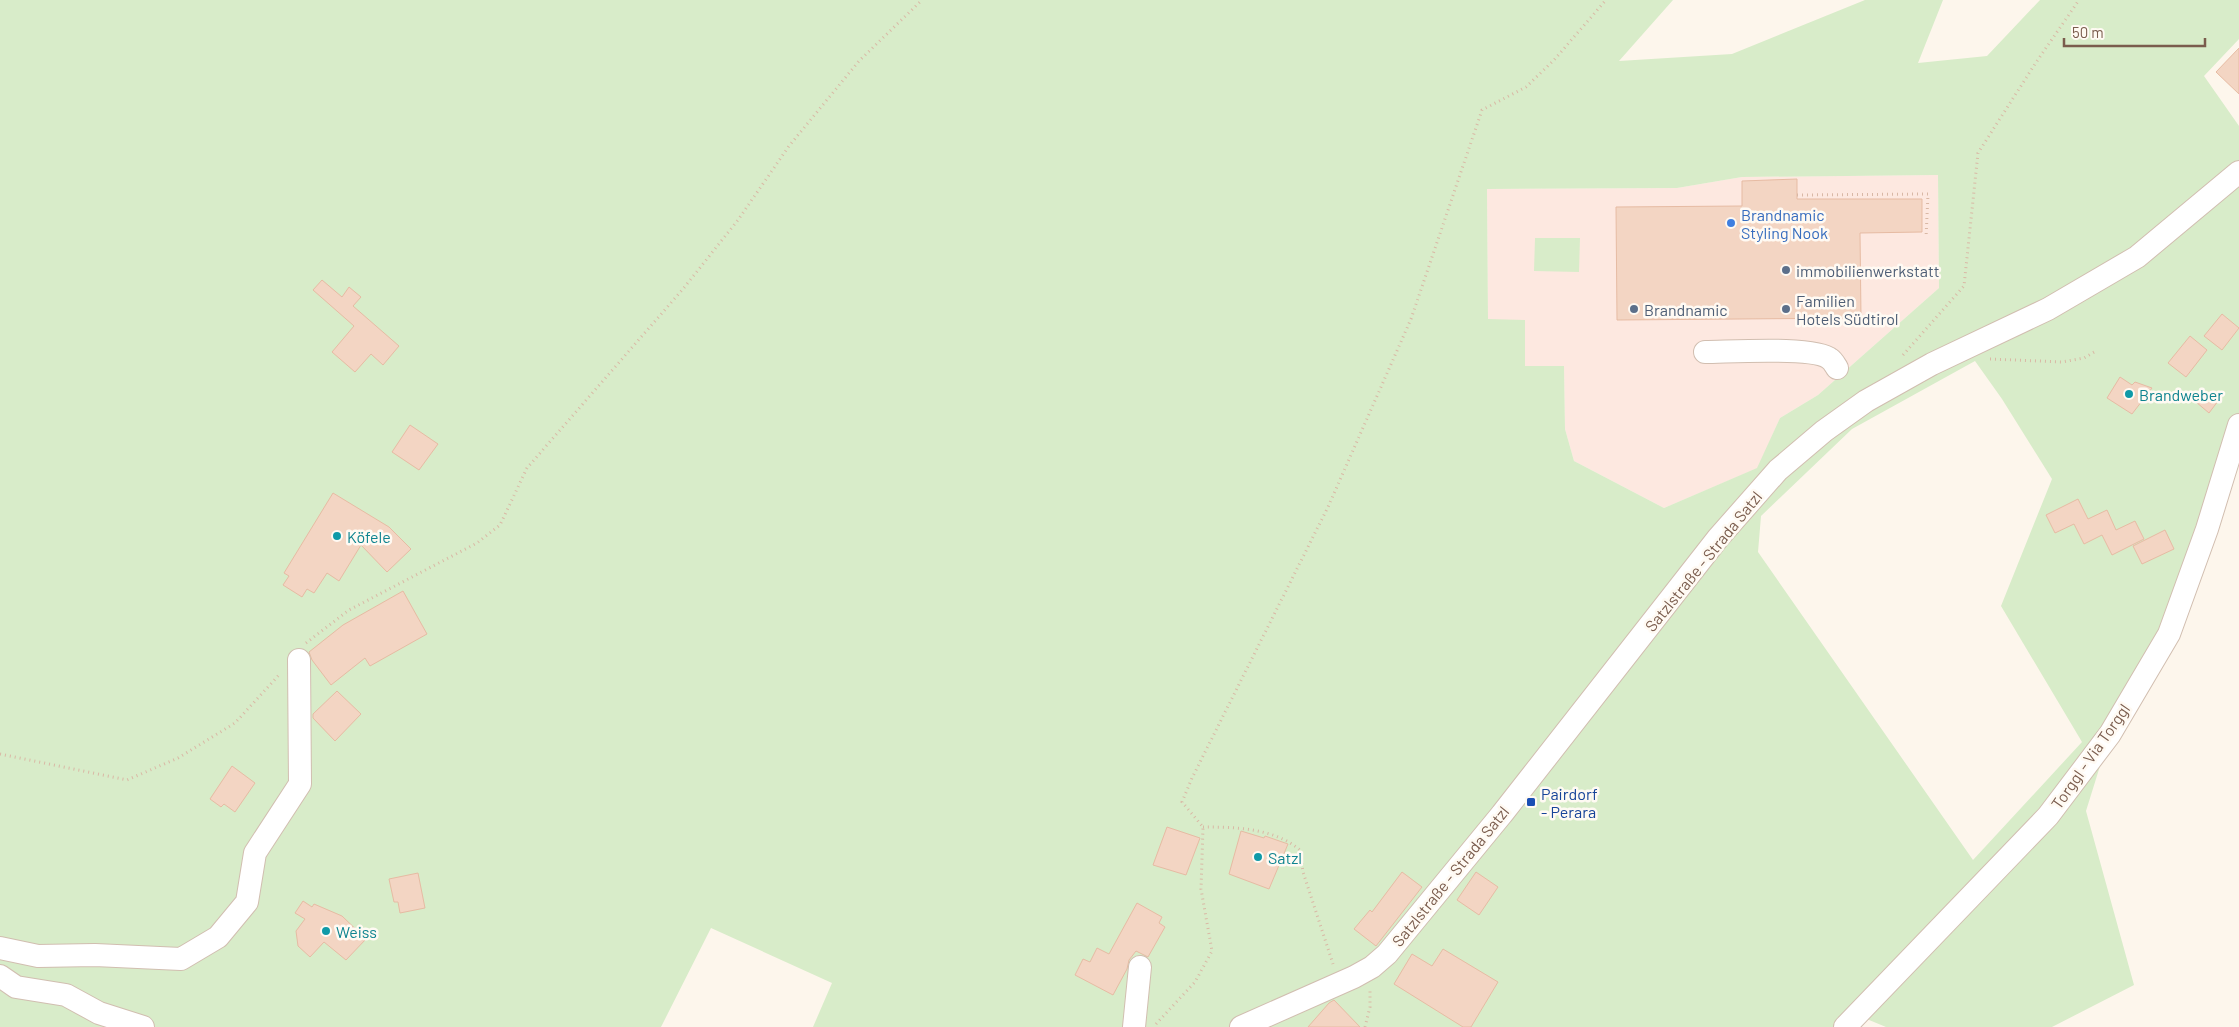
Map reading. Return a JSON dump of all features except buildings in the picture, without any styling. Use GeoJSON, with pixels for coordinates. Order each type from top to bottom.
{"type":"FeatureCollection","features":[{"type":"Feature","properties":{"kind":"street","name":"Satzlstraße - Strada Satzl"},"geometry":{"type":"LineString","coordinates":[[1241,1027],[1354,977],[1372,967],[1393,946],[1502,814],[1718,538],[1778,470],[1824,432],[1866,401],[1932,364],[2048,309],[2137,257],[2239,172]]}},
{"type":"Feature","properties":{"kind":"street"},"geometry":{"type":"LineString","coordinates":[[1706,352],[1810,352],[1830,358],[1837,368]]}},
{"type":"Feature","properties":{"kind":"street","name":"Torggl - Via Torggl"},"geometry":{"type":"LineString","coordinates":[[1845,1027],[2048,816],[2110,734],[2169,634],[2208,529],[2239,425]]}},
{"type":"Feature","properties":{"kind":"street"},"geometry":{"type":"LineString","coordinates":[[0,948],[38,956],[95,955],[181,960],[218,937],[247,902],[255,853],[300,784],[299,660]]}},
{"type":"Feature","properties":{"kind":"street"},"geometry":{"type":"LineString","coordinates":[[1134,1027],[1140,967]]}},
{"type":"Feature","properties":{"kind":"street"},"geometry":{"type":"LineString","coordinates":[[0,976],[16,987],[66,995],[99,1013],[143,1027]]}},
{"type":"Feature","properties":{"kind":"path"},"geometry":{"type":"LineString","coordinates":[[0,754],[127,780],[178,758],[235,723],[276,678],[299,660],[301,649],[307,641],[349,610],[477,543],[500,525],[527,468],[683,289],[738,220],[788,146],[859,62],[922,0]]}},
{"type":"Feature","properties":{"kind":"path"},"geometry":{"type":"LineString","coordinates":[[1154,1027],[1195,982],[1212,951],[1201,889],[1203,827],[1182,802],[1192,778],[1328,507],[1411,319],[1482,110],[1526,87],[1554,60],[1606,0]]}},
{"type":"Feature","properties":{"kind":"path"},"geometry":{"type":"LineString","coordinates":[[1899,360],[1964,286],[1978,153],[2079,0]]}},
{"type":"Feature","properties":{"kind":"path"},"geometry":{"type":"LineString","coordinates":[[1797,195],[1928,194],[1926,238]]}},
{"type":"Feature","properties":{"kind":"path"},"geometry":{"type":"LineString","coordinates":[[1973,344],[1984,357],[1997,360],[2074,361],[2096,351]]}},
{"type":"Feature","properties":{"kind":"path"},"geometry":{"type":"LineString","coordinates":[[1203,827],[1240,828],[1289,840],[1300,850],[1303,872],[1328,956],[1336,970],[1370,983],[1370,1007],[1365,1027]]}},
{"type":"Feature","properties":{"kind":"shaded area"},"geometry":{"type":"Polygon","coordinates":[[[1938,175],[1939,288],[1818,395],[1780,418],[1758,468],[1664,508],[1574,461],[1565,429],[1564,367],[1525,366],[1488,320],[1487,189],[1677,188],[1742,177],[1938,175]]]}},
{"type":"Feature","properties":{"kind":"green space"},"geometry":{"type":"Polygon","coordinates":[[[0,0],[1673,0],[1619,61],[1732,54],[1865,0],[1943,0],[1918,63],[1987,56],[2040,0],[2239,0],[2239,39],[2204,76],[2239,126],[2239,425],[2207,529],[2110,734],[2086,811],[2134,985],[2052,1027],[1886,1027],[1857,1015],[1845,1027],[813,1027],[832,983],[711,928],[661,1027],[0,1027],[0,0]],[[1938,175],[1742,177],[1677,188],[1487,189],[1488,319],[1525,320],[1525,366],[1564,366],[1565,429],[1574,461],[1664,508],[1757,468],[1780,418],[1818,395],[1939,288],[1938,175]],[[1975,361],[1852,429],[1761,516],[1758,552],[1973,860],[2082,742],[2001,606],[2052,479],[2002,399],[1975,361]]]}},
{"type":"Feature","properties":{"kind":"green space"},"geometry":{"type":"Polygon","coordinates":[[[1535,238],[1580,238],[1579,272],[1534,271],[1535,238]]]}},
{"type":"Feature","properties":{"kind":"place","name":"Brandnamic Styling Nook"},"geometry":{"type":"Point","coordinates":[1731,223]}},
{"type":"Feature","properties":{"kind":"place","name":"immobilienwerkstatt"},"geometry":{"type":"Point","coordinates":[1786,270]}},
{"type":"Feature","properties":{"kind":"place","name":"Brandnamic"},"geometry":{"type":"Point","coordinates":[1634,309]}},
{"type":"Feature","properties":{"kind":"place","name":"Familien Hotels Südtirol"},"geometry":{"type":"Point","coordinates":[1786,309]}},
{"type":"Feature","properties":{"kind":"place","name":"Brandweber"},"geometry":{"type":"Point","coordinates":[2129,394]}},
{"type":"Feature","properties":{"kind":"place","name":"Köfele"},"geometry":{"type":"Point","coordinates":[337,536]}},
{"type":"Feature","properties":{"kind":"place","name":"Pairdorf - Perara"},"geometry":{"type":"Point","coordinates":[1531,802]}},
{"type":"Feature","properties":{"kind":"place","name":"Satzl"},"geometry":{"type":"Point","coordinates":[1258,857]}},
{"type":"Feature","properties":{"kind":"place","name":"Weiss"},"geometry":{"type":"Point","coordinates":[326,931]}}]}
